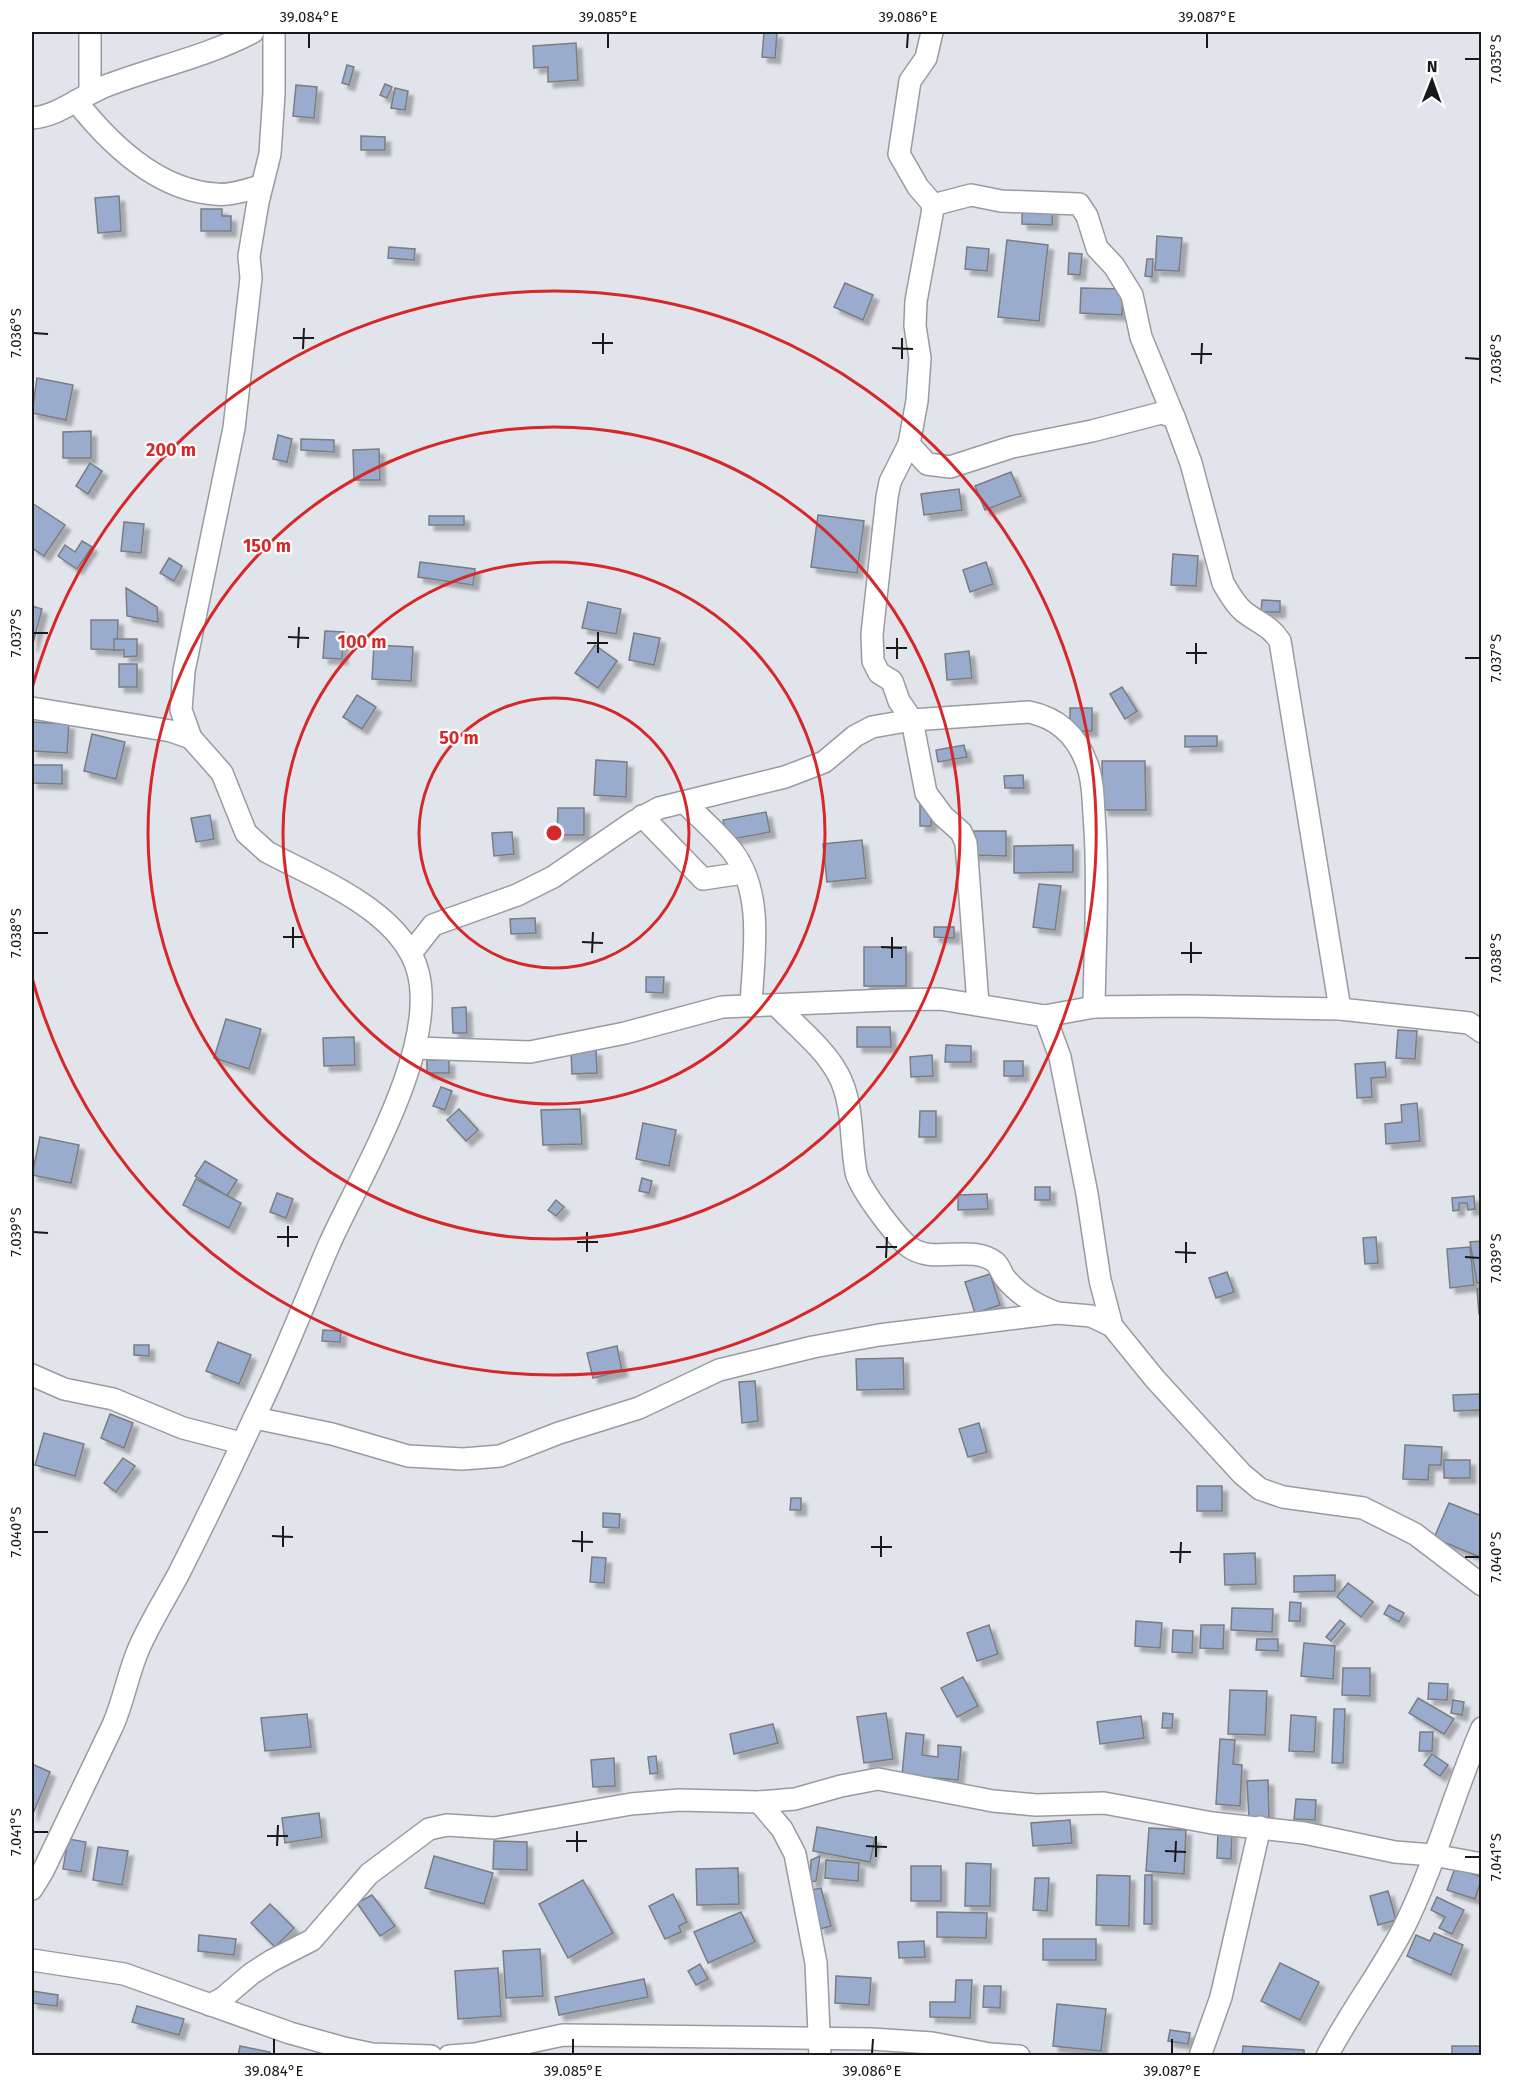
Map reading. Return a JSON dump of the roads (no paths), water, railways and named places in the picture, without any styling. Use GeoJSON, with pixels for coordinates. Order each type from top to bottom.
{"type":"FeatureCollection","features":[{"type":"Feature","properties":{"kind":"street"},"geometry":{"type":"LineString","coordinates":[[90,32],[83,97],[99,130],[120,151],[142,167],[171,181],[214,194],[228,194],[261,186]]}},
{"type":"Feature","properties":{"kind":"street"},"geometry":{"type":"LineString","coordinates":[[32,118],[51,114],[111,84],[197,57],[253,32]]}},
{"type":"Feature","properties":{"kind":"street"},"geometry":{"type":"LineString","coordinates":[[32,1889],[43,1871],[124,1701],[139,1649],[255,1418],[330,1243],[366,1169],[416,1048],[422,1017],[422,991],[411,953],[400,934],[377,915],[267,852],[254,842],[240,820],[222,773],[191,738],[181,715],[182,684],[234,428],[251,278],[249,256],[272,135],[274,32]]}},
{"type":"Feature","properties":{"kind":"street"},"geometry":{"type":"LineString","coordinates":[[932,32],[926,58],[910,81],[899,154],[911,176],[933,205],[916,301],[915,326],[919,373],[909,444],[890,482],[887,497],[872,647],[875,668],[892,681],[899,700],[912,720],[926,793],[944,816],[962,832],[966,843],[978,1004]]}},
{"type":"Feature","properties":{"kind":"street"},"geometry":{"type":"LineString","coordinates":[[933,205],[971,195],[1001,201],[1079,204],[1088,216],[1097,248],[1114,266],[1132,295],[1141,337],[1188,454],[1223,583],[1238,606],[1274,631],[1280,641],[1340,1009]]}},
{"type":"Feature","properties":{"kind":"street"},"geometry":{"type":"LineString","coordinates":[[909,444],[927,464],[950,466],[1012,447],[1092,431],[1161,413],[1174,417]]}},
{"type":"Feature","properties":{"kind":"street"},"geometry":{"type":"LineString","coordinates":[[32,708],[171,731],[191,738]]}},
{"type":"Feature","properties":{"kind":"street"},"geometry":{"type":"LineString","coordinates":[[411,953],[434,925],[517,895],[554,877],[642,816],[684,802],[793,774],[824,762],[864,730],[912,720],[1029,712],[1043,715],[1061,724],[1074,739],[1087,763],[1092,781],[1097,850],[1094,1007]]}},
{"type":"Feature","properties":{"kind":"street"},"geometry":{"type":"LineString","coordinates":[[684,802],[733,853],[743,873],[755,921],[751,1006]]}},
{"type":"Feature","properties":{"kind":"street"},"geometry":{"type":"LineString","coordinates":[[642,816],[703,879],[743,873]]}},
{"type":"Feature","properties":{"kind":"street"},"geometry":{"type":"LineString","coordinates":[[416,1048],[530,1052],[625,1033],[722,1007],[940,999],[1045,1016],[1094,1007],[1340,1009],[1376,1015],[1469,1023],[1482,1032]]}},
{"type":"Feature","properties":{"kind":"street"},"geometry":{"type":"LineString","coordinates":[[777,1006],[830,1061],[839,1075],[850,1113],[856,1173],[861,1187],[908,1246],[927,1255],[979,1255],[996,1263],[1005,1278],[1030,1301],[1057,1313]]}},
{"type":"Feature","properties":{"kind":"street"},"geometry":{"type":"LineString","coordinates":[[1045,1016],[1060,1057],[1087,1194],[1100,1280],[1112,1326],[1155,1379],[1242,1474],[1260,1489],[1283,1497],[1363,1508],[1415,1534],[1482,1585]]}},
{"type":"Feature","properties":{"kind":"street"},"geometry":{"type":"LineString","coordinates":[[255,1418],[332,1434],[408,1456],[463,1459],[500,1456],[559,1433],[639,1408],[719,1370],[813,1347],[879,1335],[1057,1313],[1091,1316],[1112,1326]]}},
{"type":"Feature","properties":{"kind":"street"},"geometry":{"type":"LineString","coordinates":[[32,1375],[64,1389],[113,1399],[183,1428],[241,1443]]}},
{"type":"Feature","properties":{"kind":"street"},"geometry":{"type":"LineString","coordinates":[[1327,2055],[1358,2000],[1375,1979],[1404,1928],[1462,1774],[1482,1728]]}},
{"type":"Feature","properties":{"kind":"street"},"geometry":{"type":"LineString","coordinates":[[210,2005],[223,1998],[270,1961],[312,1940],[369,1874],[429,1829],[447,1824],[494,1828],[631,1804],[679,1800],[759,1802],[795,1798],[878,1779],[993,1801],[1036,1805],[1104,1803],[1212,1823],[1260,1827],[1340,1839],[1395,1852],[1433,1855],[1482,1864]]}},
{"type":"Feature","properties":{"kind":"street"},"geometry":{"type":"LineString","coordinates":[[759,1802],[782,1828],[795,1854],[816,1963],[820,2046]]}},
{"type":"Feature","properties":{"kind":"street"},"geometry":{"type":"LineString","coordinates":[[1200,2055],[1212,2028],[1221,1997],[1260,1827]]}},
{"type":"Feature","properties":{"kind":"street"},"geometry":{"type":"LineString","coordinates":[[32,1960],[124,1974],[344,2052],[431,2055]]}},
{"type":"Feature","properties":{"kind":"street"},"geometry":{"type":"LineString","coordinates":[[449,2055],[475,2054],[563,2035],[820,2046],[932,2043],[990,2054],[1019,2055]]}}]}
